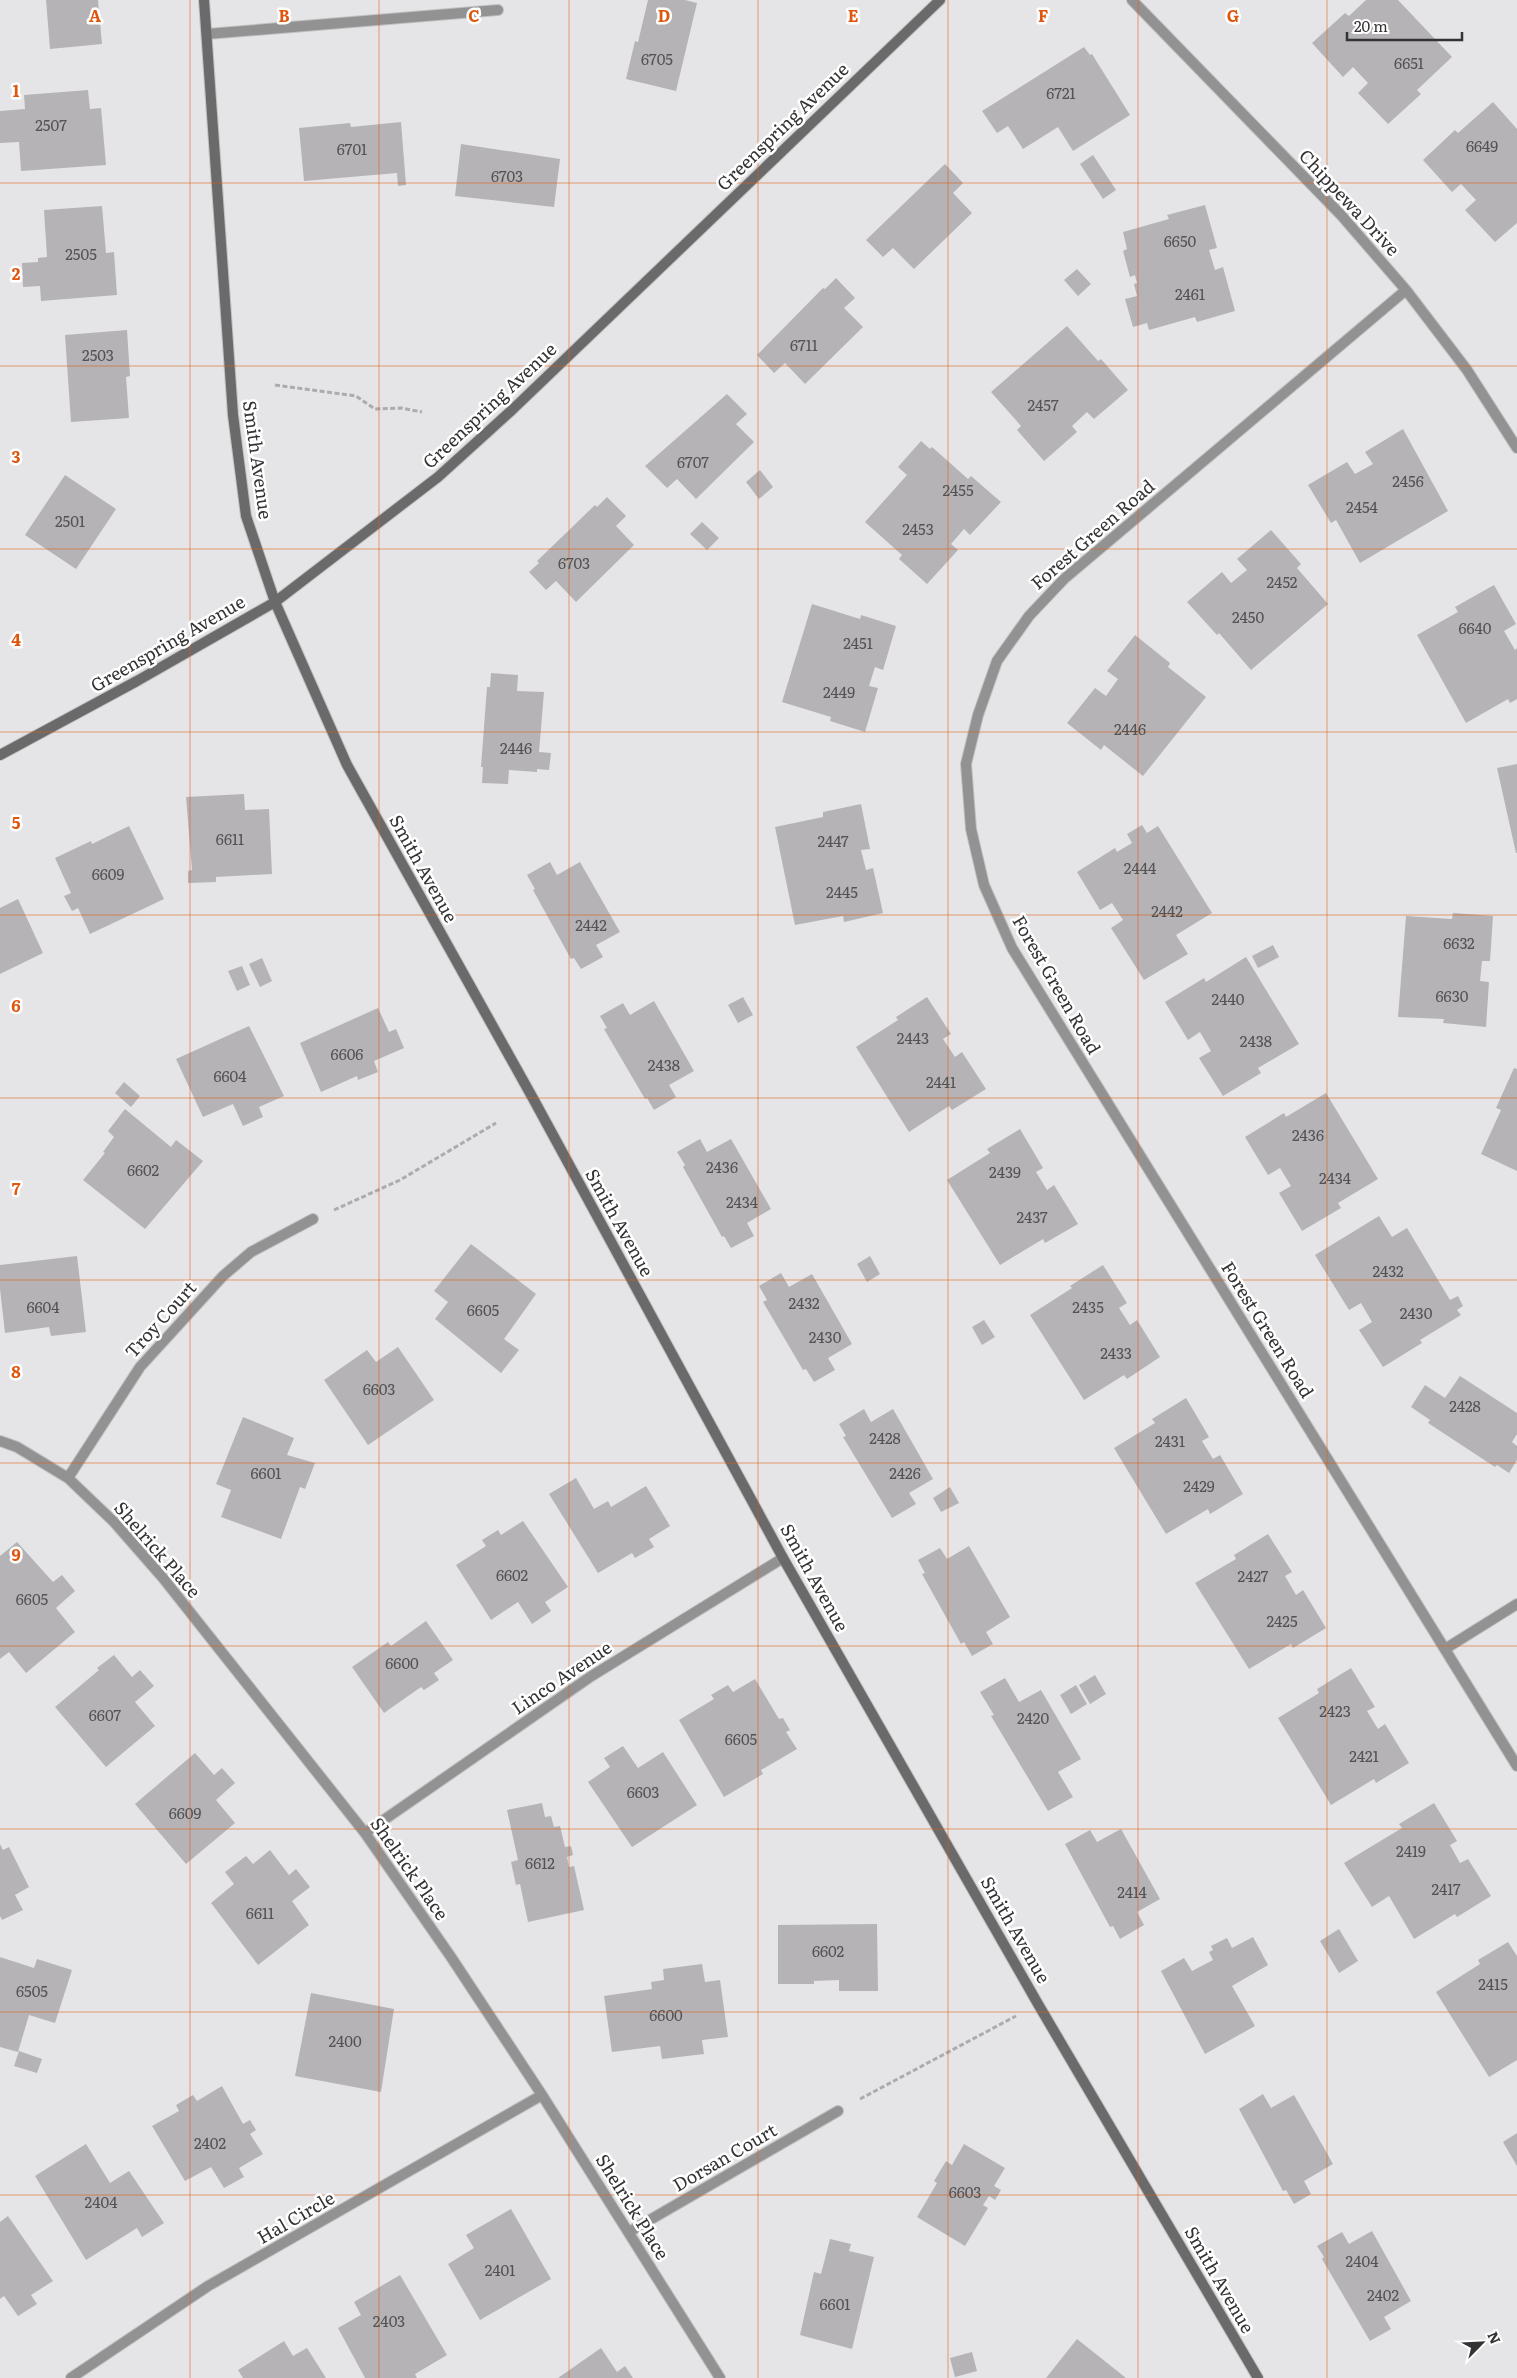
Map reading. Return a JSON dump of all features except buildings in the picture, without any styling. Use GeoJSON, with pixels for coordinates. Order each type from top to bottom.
{"type":"FeatureCollection","features":[{"type":"Feature","properties":{"kind":"main road","name":"Smith Avenue"},"geometry":{"type":"LineString","coordinates":[[204,0],[233,414],[246,516],[275,602],[348,765],[539,1110],[783,1558],[1038,2004],[1258,2378]]}},
{"type":"Feature","properties":{"kind":"main road","name":"Greenspring Avenue"},"geometry":{"type":"LineString","coordinates":[[0,755],[88,708],[275,602],[438,477],[512,410],[940,0]]}},
{"type":"Feature","properties":{"kind":"street","name":"Chippewa Drive"},"geometry":{"type":"LineString","coordinates":[[1132,0],[1341,215],[1406,290],[1468,370],[1517,448]]}},
{"type":"Feature","properties":{"kind":"street"},"geometry":{"type":"LineString","coordinates":[[207,34],[498,10]]}},
{"type":"Feature","properties":{"kind":"street","name":"Forest Green Road"},"geometry":{"type":"LineString","coordinates":[[1406,290],[1064,579],[1029,616],[997,661],[978,715],[966,764],[971,829],[984,885],[1012,948],[1517,1766]]}},
{"type":"Feature","properties":{"kind":"street","name":"Troy Court"},"geometry":{"type":"LineString","coordinates":[[68,1478],[140,1367],[223,1276],[252,1252],[313,1219]]}},
{"type":"Feature","properties":{"kind":"street","name":"Shelrick Place"},"geometry":{"type":"LineString","coordinates":[[0,1441],[17,1447],[68,1478],[114,1522],[163,1578],[365,1833],[452,1957],[542,2095],[720,2378]]}},
{"type":"Feature","properties":{"kind":"street","name":"Linco Avenue"},"geometry":{"type":"LineString","coordinates":[[365,1833],[590,1677],[783,1558]]}},
{"type":"Feature","properties":{"kind":"street"},"geometry":{"type":"LineString","coordinates":[[1445,1649],[1517,1604]]}},
{"type":"Feature","properties":{"kind":"street","name":"Hal Circle"},"geometry":{"type":"LineString","coordinates":[[71,2378],[208,2286],[542,2095]]}},
{"type":"Feature","properties":{"kind":"street","name":"Dorsan Court"},"geometry":{"type":"LineString","coordinates":[[629,2232],[838,2111]]}},
{"type":"Feature","properties":{"kind":"path"},"geometry":{"type":"LineString","coordinates":[[275,385],[356,396],[375,410],[401,408],[422,412]]}},
{"type":"Feature","properties":{"kind":"path"},"geometry":{"type":"LineString","coordinates":[[313,1219],[400,1180],[496,1123]]}},
{"type":"Feature","properties":{"kind":"path"},"geometry":{"type":"LineString","coordinates":[[838,2111],[1038,2004]]}}]}
